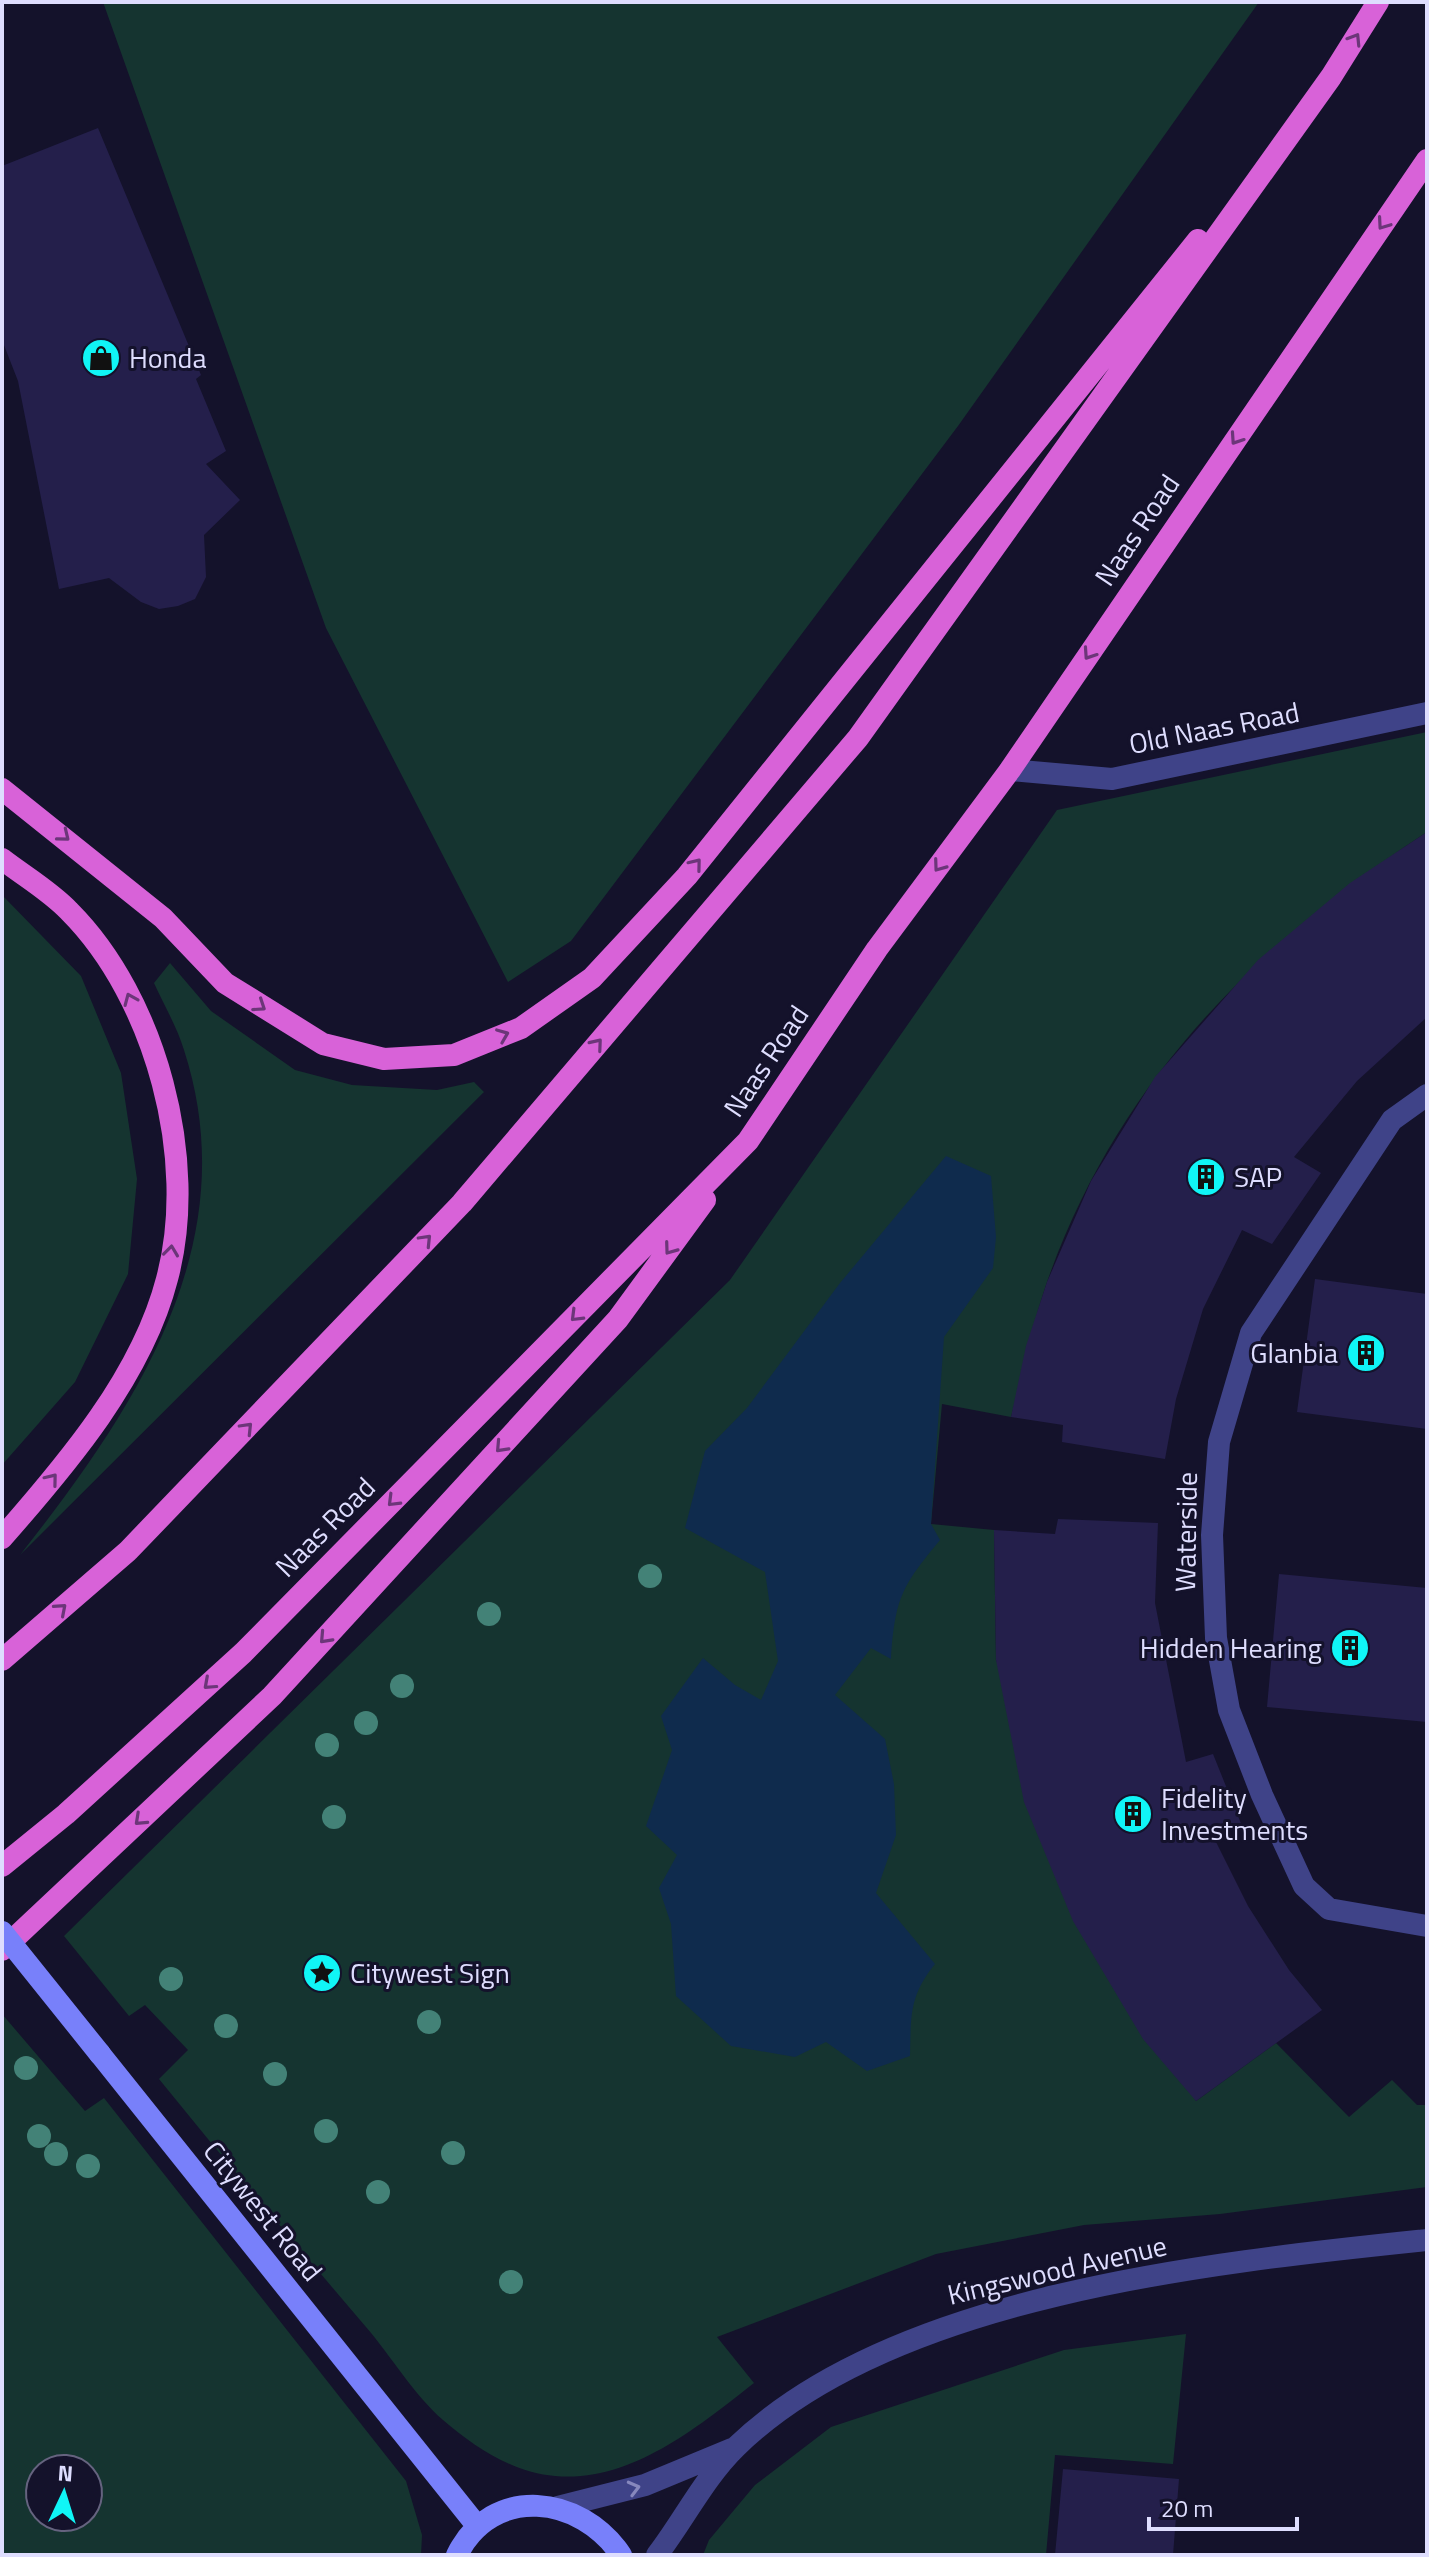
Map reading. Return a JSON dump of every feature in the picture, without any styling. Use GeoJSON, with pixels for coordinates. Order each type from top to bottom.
{"type":"FeatureCollection","features":[{"type":"Feature","properties":{"kind":"highway"},"geometry":{"type":"LineString","coordinates":[[2,1660],[128,1551],[462,1203],[858,738],[1331,77],[1378,2]]}},
{"type":"Feature","properties":{"kind":"highway"},"geometry":{"type":"LineString","coordinates":[[2,789],[163,918],[225,983],[323,1044],[384,1059],[454,1055],[521,1028],[592,978],[687,876],[1047,424],[1331,77]]}},
{"type":"Feature","properties":{"kind":"highway","name":"Naas Road"},"geometry":{"type":"LineString","coordinates":[[2,1866],[66,1814],[243,1653],[748,1141],[877,949],[1010,770],[1427,160]]}},
{"type":"Feature","properties":{"kind":"highway"},"geometry":{"type":"LineString","coordinates":[[2,859],[69,911],[122,980],[155,1057],[175,1132],[177,1202],[168,1278],[146,1334],[99,1420],[2,1538]]}},
{"type":"Feature","properties":{"kind":"highway"},"geometry":{"type":"LineString","coordinates":[[2,1950],[272,1696],[618,1319],[748,1141]]}},
{"type":"Feature","properties":{"kind":"main road","name":"Citywest Road"},"geometry":{"type":"LineString","coordinates":[[2,1932],[478,2527]]}},
{"type":"Feature","properties":{"kind":"main road"},"geometry":{"type":"LineString","coordinates":[[457,2555],[478,2527],[502,2512],[530,2506],[558,2507],[586,2518],[608,2536],[621,2555]]}},
{"type":"Feature","properties":{"kind":"street","name":"Old Naas Road"},"geometry":{"type":"LineString","coordinates":[[1010,770],[1112,779],[1427,713]]}},
{"type":"Feature","properties":{"kind":"street","name":"Waterside"},"geometry":{"type":"LineString","coordinates":[[1427,1095],[1392,1120],[1251,1333],[1219,1442],[1212,1535],[1216,1638],[1229,1710],[1262,1795],[1304,1886],[1329,1909],[1427,1926]]}},
{"type":"Feature","properties":{"kind":"street","name":"Kingswood Avenue"},"geometry":{"type":"LineString","coordinates":[[657,2555],[734,2449],[782,2408],[860,2362],[944,2327],[1042,2300],[1159,2276],[1301,2253],[1427,2240]]}},
{"type":"Feature","properties":{"kind":"street","name":"Kingswood Avenue"},"geometry":{"type":"LineString","coordinates":[[558,2507],[645,2485],[734,2449]]}},
{"type":"Feature","properties":{"kind":"green space"},"geometry":{"type":"Polygon","coordinates":[[[103,2],[1259,2],[958,426],[571,941],[508,982],[326,628],[103,2]]]}},
{"type":"Feature","properties":{"kind":"green space"},"geometry":{"type":"Polygon","coordinates":[[[1427,732],[1427,832],[1304,922],[1249,972],[1198,1025],[1152,1082],[1112,1144],[1076,1210],[1047,1282],[1011,1417],[942,1404],[931,1524],[994,1530],[996,1660],[1196,2101],[1276,2043],[1349,2117],[1392,2080],[1417,2105],[1427,2105],[1427,2187],[1220,2214],[1084,2225],[936,2254],[717,2337],[754,2383],[687,2433],[637,2461],[583,2476],[555,2476],[525,2470],[495,2457],[455,2430],[422,2399],[375,2338],[159,2079],[188,2050],[145,2005],[129,2016],[64,1936],[730,1280],[1057,810],[1427,732]]]}},
{"type":"Feature","properties":{"kind":"green space"},"geometry":{"type":"Polygon","coordinates":[[[2,895],[81,976],[121,1073],[137,1179],[128,1274],[75,1382],[2,1465],[2,895]]]}},
{"type":"Feature","properties":{"kind":"green space"},"geometry":{"type":"Polygon","coordinates":[[[170,963],[211,1011],[295,1070],[352,1085],[437,1090],[474,1082],[484,1092],[20,1555],[103,1442],[139,1383],[168,1321],[190,1257],[201,1190],[200,1121],[184,1050],[154,983],[170,963]]]}},
{"type":"Feature","properties":{"kind":"green space"},"geometry":{"type":"Polygon","coordinates":[[[2,2014],[85,2111],[104,2098],[406,2481],[422,2535],[421,2555],[2,2555],[2,2014]]]}},
{"type":"Feature","properties":{"kind":"green space"},"geometry":{"type":"Polygon","coordinates":[[[1186,2334],[1173,2464],[1055,2455],[1046,2555],[703,2555],[709,2540],[755,2485],[831,2427],[1064,2350],[1186,2334]]]}},
{"type":"Feature","properties":{"kind":"water"},"geometry":{"type":"Polygon","coordinates":[[[946,1156],[991,1176],[996,1237],[993,1268],[944,1337],[931,1524],[940,1540],[917,1569],[903,1594],[895,1621],[891,1659],[871,1648],[835,1695],[885,1739],[894,1784],[896,1835],[876,1893],[935,1964],[920,1986],[913,2007],[910,2056],[867,2071],[826,2042],[795,2057],[731,2046],[676,1996],[671,1924],[659,1888],[677,1855],[646,1826],[672,1750],[661,1716],[703,1658],[735,1685],[761,1700],[778,1661],[765,1572],[685,1528],[705,1451],[747,1408],[840,1283],[946,1156]]]}},
{"type":"Feature","properties":{"kind":"building","name":"Honda"},"geometry":{"type":"Polygon","coordinates":[[[98,128],[201,375],[196,379],[226,451],[206,464],[240,500],[204,535],[206,577],[195,599],[159,609],[141,602],[109,578],[59,589],[18,381],[2,340],[2,166],[98,128]]]}},
{"type":"Feature","properties":{"kind":"building","name":"SAP"},"geometry":{"type":"Polygon","coordinates":[[[1427,832],[1427,1017],[1357,1081],[1294,1157],[1321,1173],[1272,1244],[1242,1230],[1203,1309],[1176,1399],[1165,1459],[1062,1442],[1063,1425],[1011,1417],[1026,1346],[1047,1282],[1091,1181],[1155,1077],[1258,960],[1350,883],[1427,832]]]}},
{"type":"Feature","properties":{"kind":"building","name":"Glanbia"},"geometry":{"type":"Polygon","coordinates":[[[1315,1279],[1427,1294],[1427,1429],[1297,1412],[1315,1279]]]}},
{"type":"Feature","properties":{"kind":"building","name":"Fidelity Investments"},"geometry":{"type":"Polygon","coordinates":[[[1058,1519],[1158,1523],[1155,1603],[1186,1762],[1213,1754],[1242,1826],[1214,1838],[1248,1906],[1289,1970],[1322,2010],[1196,2101],[1143,2039],[1073,1921],[1024,1802],[996,1660],[994,1530],[1055,1534],[1058,1519]]]}},
{"type":"Feature","properties":{"kind":"building","name":"Hidden Hearing"},"geometry":{"type":"Polygon","coordinates":[[[1279,1574],[1427,1588],[1427,1722],[1267,1707],[1279,1574]]]}},
{"type":"Feature","properties":{"kind":"building"},"geometry":{"type":"Polygon","coordinates":[[[1063,2469],[1179,2479],[1173,2555],[1055,2555],[1063,2469]]]}},
{"type":"Feature","properties":{"kind":"place","name":"Honda"},"geometry":{"type":"Point","coordinates":[101,358]}},
{"type":"Feature","properties":{"kind":"place","name":"SAP"},"geometry":{"type":"Point","coordinates":[1206,1177]}},
{"type":"Feature","properties":{"kind":"place","name":"Glanbia"},"geometry":{"type":"Point","coordinates":[1366,1353]}},
{"type":"Feature","properties":{"kind":"place","name":"Hidden Hearing"},"geometry":{"type":"Point","coordinates":[1350,1648]}},
{"type":"Feature","properties":{"kind":"place","name":"Fidelity Investments"},"geometry":{"type":"Point","coordinates":[1133,1814]}},
{"type":"Feature","properties":{"kind":"place","name":"Citywest Sign"},"geometry":{"type":"Point","coordinates":[322,1973]}}]}
